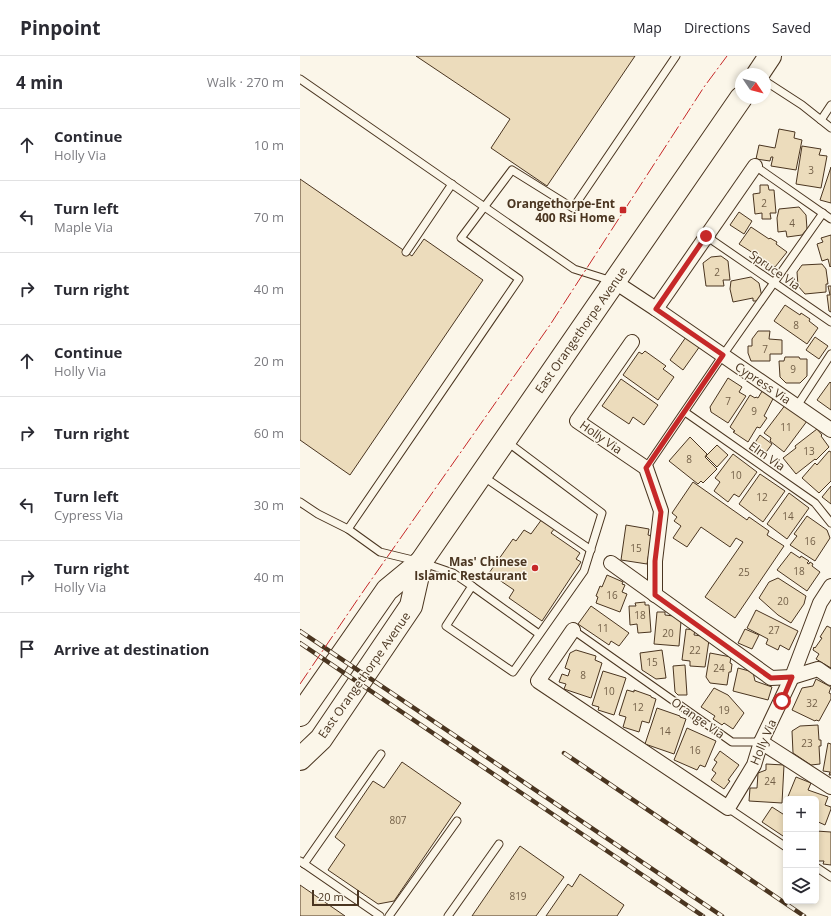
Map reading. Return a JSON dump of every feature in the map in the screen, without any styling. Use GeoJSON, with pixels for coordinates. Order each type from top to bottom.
{"type":"FeatureCollection","features":[{"type":"Feature","properties":{"kind":"main road"},"geometry":{"type":"LineString","coordinates":[[762,68],[770,56]]}},
{"type":"Feature","properties":{"kind":"main road","name":"East Orangethorpe Avenue"},"geometry":{"type":"LineString","coordinates":[[300,715],[387,590],[421,562],[737,104]]}},
{"type":"Feature","properties":{"kind":"main road","name":"East Orangethorpe Avenue"},"geometry":{"type":"LineString","coordinates":[[300,759],[321,739],[411,606],[421,562]]}},
{"type":"Feature","properties":{"kind":"street"},"geometry":{"type":"LineString","coordinates":[[656,309],[755,166]]}},
{"type":"Feature","properties":{"kind":"street","name":"Cypress Via"},"geometry":{"type":"LineString","coordinates":[[615,282],[831,430]]}},
{"type":"Feature","properties":{"kind":"street","name":"Holly Via"},"geometry":{"type":"LineString","coordinates":[[632,342],[577,421],[646,468]]}},
{"type":"Feature","properties":{"kind":"street"},"geometry":{"type":"LineString","coordinates":[[646,468],[661,512],[655,561],[655,595]]}},
{"type":"Feature","properties":{"kind":"street"},"geometry":{"type":"LineString","coordinates":[[611,563],[771,678],[792,677],[818,669],[831,678]]}},
{"type":"Feature","properties":{"kind":"street","name":"Holly Via"},"geometry":{"type":"LineString","coordinates":[[728,808],[754,765],[761,742],[792,677],[820,602],[831,586]]}},
{"type":"Feature","properties":{"kind":"street"},"geometry":{"type":"LineString","coordinates":[[573,630],[538,680],[728,808]]}},
{"type":"Feature","properties":{"kind":"street"},"geometry":{"type":"LineString","coordinates":[[761,742],[831,787]]}},
{"type":"Feature","properties":{"kind":"lane"},"geometry":{"type":"LineString","coordinates":[[348,529],[519,279],[461,238],[512,170],[573,208],[676,56]]}},
{"type":"Feature","properties":{"kind":"lane"},"geometry":{"type":"LineString","coordinates":[[300,79],[574,269],[615,282]]}},
{"type":"Feature","properties":{"kind":"lane"},"geometry":{"type":"LineString","coordinates":[[771,85],[802,105],[831,128]]}},
{"type":"Feature","properties":{"kind":"lane"},"geometry":{"type":"LineString","coordinates":[[821,120],[831,106]]}},
{"type":"Feature","properties":{"kind":"lane"},"geometry":{"type":"LineString","coordinates":[[755,166],[831,219]]}},
{"type":"Feature","properties":{"kind":"lane"},"geometry":{"type":"LineString","coordinates":[[406,252],[452,184]]}},
{"type":"Feature","properties":{"kind":"lane"},"geometry":{"type":"LineString","coordinates":[[646,468],[723,355],[823,214]]}},
{"type":"Feature","properties":{"kind":"lane","name":"Spruce Via"},"geometry":{"type":"LineString","coordinates":[[706,236],[831,322]]}},
{"type":"Feature","properties":{"kind":"lane"},"geometry":{"type":"LineString","coordinates":[[797,406],[831,354]]}},
{"type":"Feature","properties":{"kind":"lane","name":"Elm Via"},"geometry":{"type":"LineString","coordinates":[[685,412],[815,503],[831,523]]}},
{"type":"Feature","properties":{"kind":"lane"},"geometry":{"type":"LineString","coordinates":[[472,586],[446,626],[513,672],[584,571],[602,513],[505,441]]}},
{"type":"Feature","properties":{"kind":"lane"},"geometry":{"type":"LineString","coordinates":[[482,475],[591,550]]}},
{"type":"Feature","properties":{"kind":"lane"},"geometry":{"type":"LineString","coordinates":[[300,502],[318,514],[348,529],[380,552],[421,562],[453,573],[539,634]]}},
{"type":"Feature","properties":{"kind":"lane","name":"Orange Via"},"geometry":{"type":"LineString","coordinates":[[573,630],[732,742],[761,742]]}},
{"type":"Feature","properties":{"kind":"lane"},"geometry":{"type":"LineString","coordinates":[[380,916],[302,862],[381,754]]}},
{"type":"Feature","properties":{"kind":"lane"},"geometry":{"type":"LineString","coordinates":[[728,808],[783,844]]}},
{"type":"Feature","properties":{"kind":"lane"},"geometry":{"type":"LineString","coordinates":[[389,916],[457,821]]}},
{"type":"Feature","properties":{"kind":"lane"},"geometry":{"type":"LineString","coordinates":[[448,916],[499,844]]}},
{"type":"Feature","properties":{"kind":"lane"},"geometry":{"type":"LineString","coordinates":[[818,868],[831,877]]}},
{"type":"Feature","properties":{"kind":"building"},"geometry":{"type":"Polygon","coordinates":[[[416,56],[635,56],[547,186],[491,148],[510,119],[416,56]]]}},
{"type":"Feature","properties":{"kind":"building"},"geometry":{"type":"Polygon","coordinates":[[[779,129],[795,132],[794,138],[802,140],[796,170],[771,166],[773,157],[771,157],[770,161],[756,159],[759,145],[775,148],[779,129]]]}},
{"type":"Feature","properties":{"kind":"building"},"geometry":{"type":"Polygon","coordinates":[[[802,146],[821,149],[819,155],[827,156],[821,188],[796,184],[802,146]]]}},
{"type":"Feature","properties":{"kind":"building"},"geometry":{"type":"Polygon","coordinates":[[[831,167],[831,203],[820,200],[831,167]]]}},
{"type":"Feature","properties":{"kind":"building"},"geometry":{"type":"Polygon","coordinates":[[[300,179],[412,256],[424,239],[483,280],[350,475],[300,440],[300,179]]]}},
{"type":"Feature","properties":{"kind":"building"},"geometry":{"type":"Polygon","coordinates":[[[760,185],[768,185],[769,190],[774,190],[776,213],[770,213],[771,219],[762,219],[762,213],[755,214],[753,194],[760,193],[760,185]]]}},
{"type":"Feature","properties":{"kind":"building"},"geometry":{"type":"Polygon","coordinates":[[[799,207],[806,215],[807,229],[802,235],[787,237],[786,231],[778,232],[777,218],[779,209],[799,207]]]}},
{"type":"Feature","properties":{"kind":"building"},"geometry":{"type":"Polygon","coordinates":[[[739,212],[752,221],[744,234],[730,225],[739,212]]]}},
{"type":"Feature","properties":{"kind":"building"},"geometry":{"type":"Polygon","coordinates":[[[751,227],[769,239],[770,238],[777,242],[776,244],[787,252],[771,270],[762,263],[764,260],[739,244],[751,227]]]}},
{"type":"Feature","properties":{"kind":"building"},"geometry":{"type":"Polygon","coordinates":[[[831,235],[830,267],[828,259],[822,261],[817,244],[823,242],[821,238],[831,235]]]}},
{"type":"Feature","properties":{"kind":"building"},"geometry":{"type":"Polygon","coordinates":[[[721,256],[728,261],[730,280],[723,280],[724,286],[706,286],[703,263],[711,257],[721,256]]]}},
{"type":"Feature","properties":{"kind":"building"},"geometry":{"type":"Polygon","coordinates":[[[822,264],[826,269],[828,284],[826,284],[826,292],[805,294],[798,286],[797,272],[802,265],[822,264]]]}},
{"type":"Feature","properties":{"kind":"building"},"geometry":{"type":"Polygon","coordinates":[[[751,277],[759,283],[762,297],[759,301],[753,301],[753,298],[733,302],[730,289],[731,281],[751,277]]]}},
{"type":"Feature","properties":{"kind":"building"},"geometry":{"type":"Polygon","coordinates":[[[828,286],[831,286],[831,312],[829,311],[827,295],[830,295],[828,286]]]}},
{"type":"Feature","properties":{"kind":"building"},"geometry":{"type":"Polygon","coordinates":[[[785,305],[800,315],[801,313],[810,319],[809,321],[818,328],[807,344],[774,321],[785,305]]]}},
{"type":"Feature","properties":{"kind":"building"},"geometry":{"type":"Polygon","coordinates":[[[758,331],[770,331],[769,339],[782,340],[782,354],[770,354],[770,361],[751,361],[748,353],[748,346],[752,346],[752,339],[758,331]]]}},
{"type":"Feature","properties":{"kind":"building"},"geometry":{"type":"Polygon","coordinates":[[[686,337],[700,346],[683,370],[670,360],[686,337]]]}},
{"type":"Feature","properties":{"kind":"building"},"geometry":{"type":"Polygon","coordinates":[[[815,337],[828,346],[819,359],[806,350],[815,337]]]}},
{"type":"Feature","properties":{"kind":"building"},"geometry":{"type":"Polygon","coordinates":[[[645,351],[666,366],[663,369],[674,377],[658,400],[623,375],[639,352],[642,354],[645,351]]]}},
{"type":"Feature","properties":{"kind":"building"},"geometry":{"type":"Polygon","coordinates":[[[785,357],[799,357],[800,359],[807,359],[807,376],[800,383],[786,383],[780,377],[779,361],[784,361],[785,357]]]}},
{"type":"Feature","properties":{"kind":"building"},"geometry":{"type":"Polygon","coordinates":[[[728,378],[742,387],[739,392],[746,396],[728,423],[711,412],[710,407],[728,378]]]}},
{"type":"Feature","properties":{"kind":"building"},"geometry":{"type":"Polygon","coordinates":[[[621,379],[658,405],[644,425],[633,417],[629,424],[602,406],[621,379]]]}},
{"type":"Feature","properties":{"kind":"building"},"geometry":{"type":"Polygon","coordinates":[[[830,382],[831,383],[831,410],[817,400],[830,382]]]}},
{"type":"Feature","properties":{"kind":"building"},"geometry":{"type":"Polygon","coordinates":[[[764,388],[775,395],[764,416],[767,418],[760,428],[757,427],[748,442],[733,432],[735,431],[730,427],[750,395],[758,398],[764,388]]]}},
{"type":"Feature","properties":{"kind":"building"},"geometry":{"type":"Polygon","coordinates":[[[786,404],[807,421],[784,452],[770,441],[771,438],[764,433],[786,404]]]}},
{"type":"Feature","properties":{"kind":"building"},"geometry":{"type":"Polygon","coordinates":[[[817,429],[829,447],[816,460],[815,459],[796,474],[783,458],[796,448],[795,446],[817,429]]]}},
{"type":"Feature","properties":{"kind":"building"},"geometry":{"type":"Polygon","coordinates":[[[760,435],[772,444],[764,455],[752,447],[760,435]]]}},
{"type":"Feature","properties":{"kind":"building"},"geometry":{"type":"Polygon","coordinates":[[[690,437],[707,454],[705,457],[717,469],[703,483],[701,481],[698,484],[669,461],[690,437]]]}},
{"type":"Feature","properties":{"kind":"building"},"geometry":{"type":"Polygon","coordinates":[[[717,445],[728,455],[717,467],[706,456],[717,445]]]}},
{"type":"Feature","properties":{"kind":"building"},"geometry":{"type":"Polygon","coordinates":[[[829,451],[831,452],[831,481],[819,493],[802,478],[815,463],[817,465],[829,451]]]}},
{"type":"Feature","properties":{"kind":"building"},"geometry":{"type":"Polygon","coordinates":[[[733,454],[757,472],[739,497],[734,494],[728,502],[714,491],[720,482],[715,478],[733,454]]]}},
{"type":"Feature","properties":{"kind":"building"},"geometry":{"type":"Polygon","coordinates":[[[760,474],[785,491],[763,522],[739,504],[760,474]]]}},
{"type":"Feature","properties":{"kind":"building"},"geometry":{"type":"Polygon","coordinates":[[[693,482],[747,520],[749,517],[769,531],[767,535],[784,546],[735,618],[705,597],[743,542],[736,538],[730,547],[701,527],[687,547],[673,538],[681,526],[674,521],[677,517],[672,513],[693,482]]]}},
{"type":"Feature","properties":{"kind":"building"},"geometry":{"type":"Polygon","coordinates":[[[831,486],[831,504],[822,497],[831,486]]]}},
{"type":"Feature","properties":{"kind":"building"},"geometry":{"type":"Polygon","coordinates":[[[789,493],[809,508],[787,539],[767,524],[789,493]]]}},
{"type":"Feature","properties":{"kind":"building"},"geometry":{"type":"Polygon","coordinates":[[[807,516],[827,530],[830,538],[815,561],[790,545],[797,536],[794,534],[807,516]]]}},
{"type":"Feature","properties":{"kind":"building","name":"Mas' Chinese Islamic Restaurant"},"geometry":{"type":"Polygon","coordinates":[[[542,519],[555,528],[551,533],[580,553],[576,559],[581,562],[542,621],[509,598],[514,590],[489,573],[513,539],[516,541],[524,530],[531,534],[542,519]]]}},
{"type":"Feature","properties":{"kind":"building"},"geometry":{"type":"Polygon","coordinates":[[[626,525],[649,529],[648,535],[652,536],[647,564],[621,560],[626,525]]]}},
{"type":"Feature","properties":{"kind":"building"},"geometry":{"type":"Polygon","coordinates":[[[791,552],[800,558],[801,556],[809,561],[807,563],[809,564],[810,562],[813,564],[812,566],[820,572],[807,591],[777,570],[791,552]]]}},
{"type":"Feature","properties":{"kind":"building"},"geometry":{"type":"Polygon","coordinates":[[[607,575],[623,582],[622,584],[625,585],[622,592],[627,594],[620,612],[596,603],[598,597],[596,596],[607,575]]]}},
{"type":"Feature","properties":{"kind":"building"},"geometry":{"type":"Polygon","coordinates":[[[778,578],[806,596],[804,604],[791,623],[778,615],[759,598],[769,582],[778,578]]]}},
{"type":"Feature","properties":{"kind":"building"},"geometry":{"type":"Polygon","coordinates":[[[645,602],[645,605],[649,605],[651,632],[638,633],[637,624],[630,625],[629,606],[636,606],[635,603],[645,602]]]}},
{"type":"Feature","properties":{"kind":"building"},"geometry":{"type":"Polygon","coordinates":[[[591,606],[629,633],[619,646],[611,641],[609,645],[578,624],[591,606]]]}},
{"type":"Feature","properties":{"kind":"building"},"geometry":{"type":"Polygon","coordinates":[[[756,610],[798,631],[789,650],[780,645],[778,650],[766,644],[768,639],[747,628],[756,610]]]}},
{"type":"Feature","properties":{"kind":"building"},"geometry":{"type":"Polygon","coordinates":[[[657,612],[665,612],[665,615],[674,616],[681,621],[679,646],[654,644],[657,612]]]}},
{"type":"Feature","properties":{"kind":"building"},"geometry":{"type":"Polygon","coordinates":[[[827,626],[831,628],[831,668],[816,659],[819,654],[813,650],[822,638],[820,637],[827,626]]]}},
{"type":"Feature","properties":{"kind":"building"},"geometry":{"type":"Polygon","coordinates":[[[686,629],[695,630],[694,635],[702,636],[709,640],[705,667],[690,666],[690,661],[682,660],[686,629]]]}},
{"type":"Feature","properties":{"kind":"building"},"geometry":{"type":"Polygon","coordinates":[[[745,629],[759,635],[752,649],[738,643],[745,629]]]}},
{"type":"Feature","properties":{"kind":"building"},"geometry":{"type":"Polygon","coordinates":[[[576,650],[596,656],[595,660],[602,663],[591,698],[564,689],[566,684],[559,682],[562,674],[568,676],[570,670],[565,668],[570,653],[576,650]]]}},
{"type":"Feature","properties":{"kind":"building"},"geometry":{"type":"Polygon","coordinates":[[[662,650],[666,678],[656,679],[642,670],[640,653],[662,650]]]}},
{"type":"Feature","properties":{"kind":"building"},"geometry":{"type":"Polygon","coordinates":[[[710,653],[731,657],[731,672],[729,672],[727,685],[710,683],[706,677],[710,653]]]}},
{"type":"Feature","properties":{"kind":"building"},"geometry":{"type":"Polygon","coordinates":[[[685,665],[687,695],[678,695],[675,692],[673,666],[685,665]]]}},
{"type":"Feature","properties":{"kind":"building"},"geometry":{"type":"Polygon","coordinates":[[[738,668],[753,672],[755,681],[772,687],[768,700],[733,691],[738,668]]]}},
{"type":"Feature","properties":{"kind":"building"},"geometry":{"type":"Polygon","coordinates":[[[603,671],[626,678],[614,715],[598,710],[599,707],[592,705],[603,671]]]}},
{"type":"Feature","properties":{"kind":"building"},"geometry":{"type":"Polygon","coordinates":[[[816,679],[831,687],[829,693],[831,694],[831,699],[819,721],[815,721],[792,710],[802,688],[813,686],[816,679]]]}},
{"type":"Feature","properties":{"kind":"building"},"geometry":{"type":"Polygon","coordinates":[[[714,688],[728,695],[744,713],[733,729],[724,723],[722,725],[713,719],[715,716],[701,707],[714,688]]]}},
{"type":"Feature","properties":{"kind":"building"},"geometry":{"type":"Polygon","coordinates":[[[627,690],[634,692],[634,690],[656,699],[649,723],[642,721],[639,732],[623,727],[626,717],[619,715],[627,690]]]}},
{"type":"Feature","properties":{"kind":"building"},"geometry":{"type":"Polygon","coordinates":[[[657,708],[686,719],[674,754],[645,744],[657,708]]]}},
{"type":"Feature","properties":{"kind":"building"},"geometry":{"type":"Polygon","coordinates":[[[818,725],[819,740],[821,740],[821,746],[819,746],[820,764],[811,765],[793,753],[792,731],[800,726],[818,725]]]}},
{"type":"Feature","properties":{"kind":"building"},"geometry":{"type":"Polygon","coordinates":[[[687,728],[716,741],[705,767],[700,765],[697,770],[674,760],[687,728]]]}},
{"type":"Feature","properties":{"kind":"building"},"geometry":{"type":"Polygon","coordinates":[[[828,743],[831,744],[831,775],[829,775],[830,772],[823,771],[828,743]]]}},
{"type":"Feature","properties":{"kind":"building"},"geometry":{"type":"Polygon","coordinates":[[[720,751],[739,765],[728,780],[730,781],[724,789],[711,780],[716,773],[712,770],[717,762],[714,760],[720,751]]]}},
{"type":"Feature","properties":{"kind":"building"},"geometry":{"type":"Polygon","coordinates":[[[402,762],[461,803],[394,901],[378,904],[328,870],[345,845],[335,837],[373,781],[384,788],[402,762]]]}},
{"type":"Feature","properties":{"kind":"building"},"geometry":{"type":"Polygon","coordinates":[[[766,764],[784,765],[782,803],[749,801],[750,788],[757,788],[758,773],[766,770],[766,764]]]}},
{"type":"Feature","properties":{"kind":"building"},"geometry":{"type":"Polygon","coordinates":[[[796,777],[811,783],[808,790],[828,797],[825,805],[831,807],[831,809],[825,825],[819,822],[819,796],[788,796],[796,777]]]}},
{"type":"Feature","properties":{"kind":"building"},"geometry":{"type":"Polygon","coordinates":[[[772,807],[783,814],[783,836],[762,822],[772,807]]]}},
{"type":"Feature","properties":{"kind":"building"},"geometry":{"type":"Polygon","coordinates":[[[819,831],[831,832],[831,865],[823,864],[824,861],[819,861],[819,831]]]}},
{"type":"Feature","properties":{"kind":"building"},"geometry":{"type":"Polygon","coordinates":[[[520,846],[564,877],[536,916],[472,916],[520,846]]]}},
{"type":"Feature","properties":{"kind":"building"},"geometry":{"type":"Polygon","coordinates":[[[580,874],[624,905],[617,916],[546,916],[568,884],[572,887],[580,874]]]}},
{"type":"Feature","properties":{"kind":"building"},"geometry":{"type":"Polygon","coordinates":[[[300,885],[345,916],[300,916],[300,885]]]}},
{"type":"Feature","properties":{"kind":"railway"},"geometry":{"type":"LineString","coordinates":[[300,631],[722,916]]}},
{"type":"Feature","properties":{"kind":"railway"},"geometry":{"type":"LineString","coordinates":[[300,643],[703,916]]}},
{"type":"Feature","properties":{"kind":"railway"},"geometry":{"type":"LineString","coordinates":[[564,753],[804,916]]}},
{"type":"Feature","properties":{"kind":"power"},"geometry":{"type":"LineString","coordinates":[[300,684],[550,325],[704,87],[727,56]]}},
{"type":"Feature","properties":{"kind":"place","name":"Orangethorpe-Ent 400 Rsi Home"},"geometry":{"type":"Point","coordinates":[623,210]}},
{"type":"Feature","properties":{"kind":"place","name":"Mas' Chinese Islamic Restaurant"},"geometry":{"type":"Point","coordinates":[535,568]}},
{"type":"Feature","properties":{"kind":"route"},"geometry":{"type":"LineString","coordinates":[[706,236],[656,309],[723,355],[646,468],[661,512],[655,561],[655,595],[771,678],[792,677],[782,701]]}}]}
